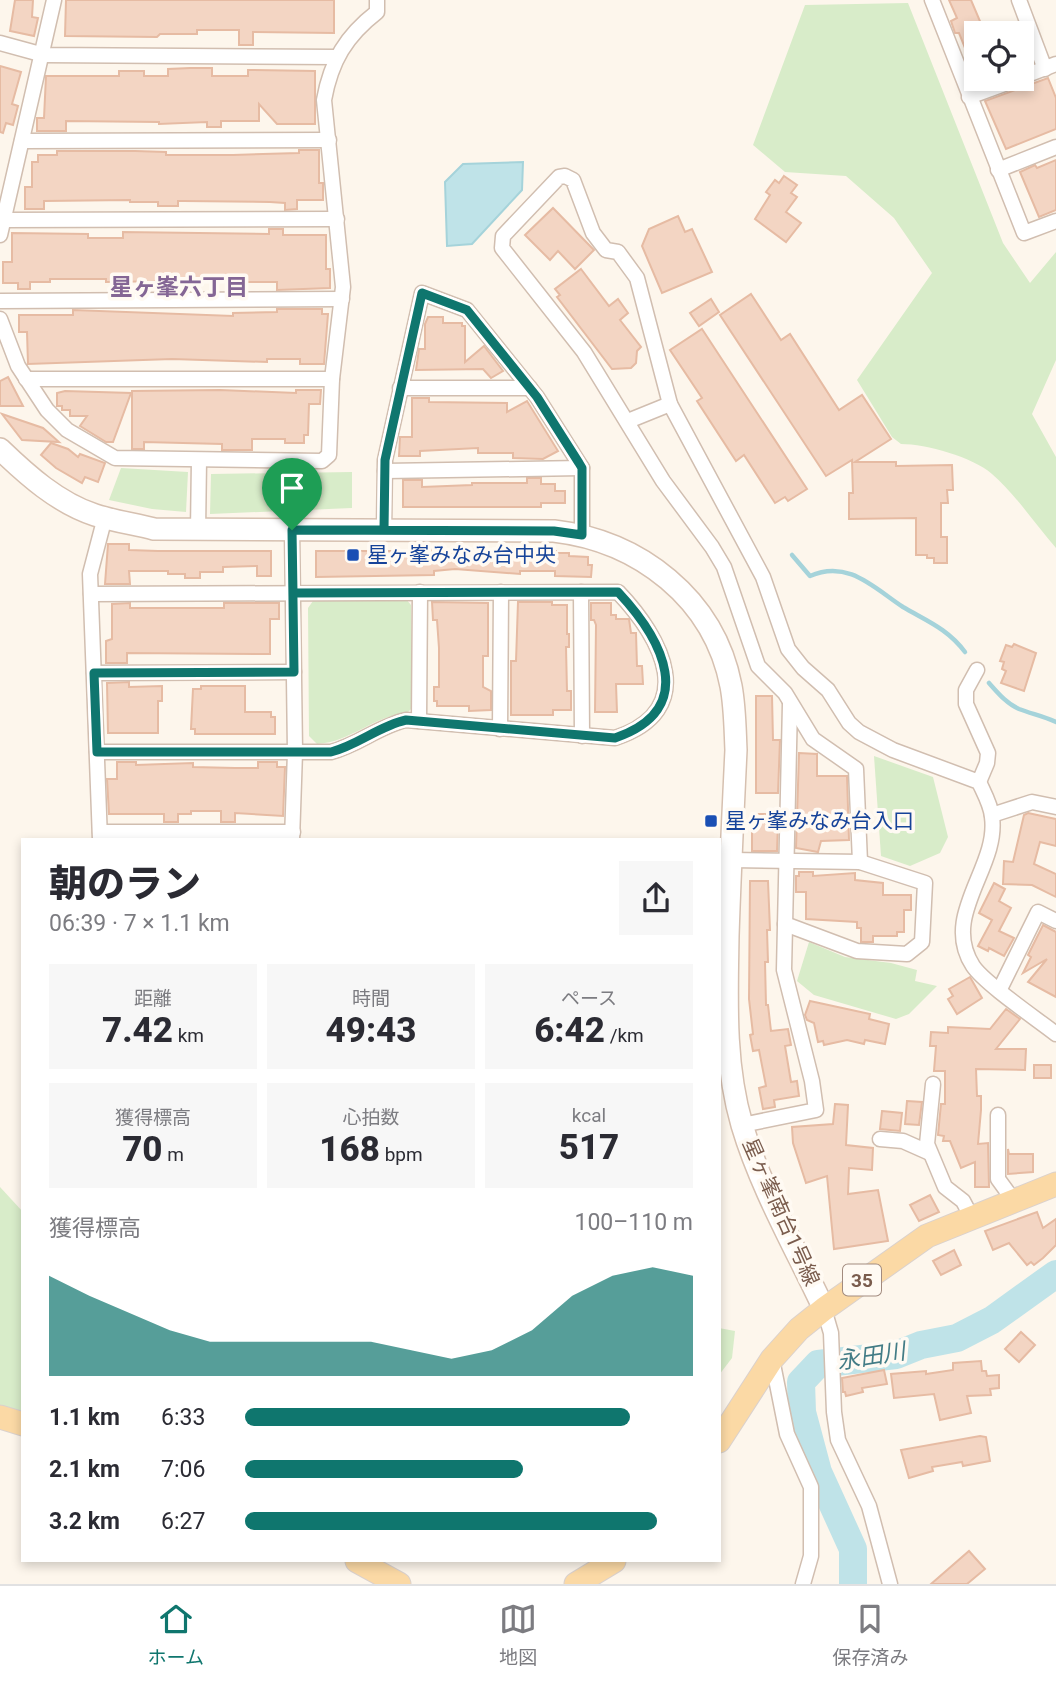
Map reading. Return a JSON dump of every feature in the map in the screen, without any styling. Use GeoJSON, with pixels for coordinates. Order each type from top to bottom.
{"type":"FeatureCollection","features":[{"type":"Feature","properties":{"kind":"main road","name":"35"},"geometry":{"type":"LineString","coordinates":[[721,1438],[772,1359],[799,1329],[824,1309],[927,1236],[1056,1184]]}},
{"type":"Feature","properties":{"kind":"main road"},"geometry":{"type":"LineString","coordinates":[[0,1417],[21,1423]]}},
{"type":"Feature","properties":{"kind":"main road"},"geometry":{"type":"LineString","coordinates":[[359,1562],[399,1584]]}},
{"type":"Feature","properties":{"kind":"main road"},"geometry":{"type":"LineString","coordinates":[[576,1584],[612,1562]]}},
{"type":"Feature","properties":{"kind":"street"},"geometry":{"type":"LineString","coordinates":[[54,0],[44,55],[1,228],[337,219]]}},
{"type":"Feature","properties":{"kind":"street"},"geometry":{"type":"LineString","coordinates":[[0,319],[13,354],[47,410],[67,430],[115,458],[322,461],[329,456],[332,379],[343,268],[324,100],[336,57],[349,36],[377,12],[377,0]]}},
{"type":"Feature","properties":{"kind":"street"},"geometry":{"type":"LineString","coordinates":[[932,0],[1024,233],[1056,221]]}},
{"type":"Feature","properties":{"kind":"street"},"geometry":{"type":"LineString","coordinates":[[1019,0],[1050,66]]}},
{"type":"Feature","properties":{"kind":"street"},"geometry":{"type":"LineString","coordinates":[[0,43],[44,55],[336,57]]}},
{"type":"Feature","properties":{"kind":"street"},"geometry":{"type":"LineString","coordinates":[[969,97],[985,91]]}},
{"type":"Feature","properties":{"kind":"street"},"geometry":{"type":"LineString","coordinates":[[22,141],[329,140]]}},
{"type":"Feature","properties":{"kind":"street"},"geometry":{"type":"LineString","coordinates":[[998,170],[1056,147]]}},
{"type":"Feature","properties":{"kind":"street"},"geometry":{"type":"LineString","coordinates":[[860,862],[856,769],[813,739],[790,702],[758,666],[724,567],[663,481],[584,352],[502,248],[503,236],[559,177],[565,176],[573,180],[593,233],[606,250],[618,252],[637,278],[670,404],[763,577],[788,649],[803,668],[828,690],[849,723],[859,732],[893,750],[979,782]]}},
{"type":"Feature","properties":{"kind":"street"},"geometry":{"type":"LineString","coordinates":[[384,530],[385,471],[400,388],[422,293],[467,310],[530,388],[582,468],[582,535]]}},
{"type":"Feature","properties":{"kind":"street"},"geometry":{"type":"LineString","coordinates":[[0,301],[342,299]]}},
{"type":"Feature","properties":{"kind":"street"},"geometry":{"type":"LineString","coordinates":[[26,379],[332,379]]}},
{"type":"Feature","properties":{"kind":"street"},"geometry":{"type":"LineString","coordinates":[[400,388],[530,388]]}},
{"type":"Feature","properties":{"kind":"street"},"geometry":{"type":"LineString","coordinates":[[628,421],[670,404]]}},
{"type":"Feature","properties":{"kind":"street","name":"星ヶ峯南台1号線"},"geometry":{"type":"LineString","coordinates":[[0,449],[45,488],[92,514],[154,529],[554,531],[599,539],[639,557],[664,575],[701,614],[715,637],[731,684],[736,750],[728,1045],[742,1125],[757,1167],[824,1309]]}},
{"type":"Feature","properties":{"kind":"street"},"geometry":{"type":"LineString","coordinates":[[198,531],[200,460]]}},
{"type":"Feature","properties":{"kind":"street"},"geometry":{"type":"LineString","coordinates":[[385,471],[582,468]]}},
{"type":"Feature","properties":{"kind":"street"},"geometry":{"type":"LineString","coordinates":[[105,517],[92,560],[91,594],[100,836],[292,836],[295,752],[292,530]]}},
{"type":"Feature","properties":{"kind":"street"},"geometry":{"type":"LineString","coordinates":[[500,729],[501,592]]}},
{"type":"Feature","properties":{"kind":"street"},"geometry":{"type":"LineString","coordinates":[[581,592],[582,736]]}},
{"type":"Feature","properties":{"kind":"street"},"geometry":{"type":"LineString","coordinates":[[91,594],[618,592],[645,624],[661,652],[666,672],[666,690],[651,718],[615,738],[419,721],[394,723],[354,744],[331,752],[97,752]]}},
{"type":"Feature","properties":{"kind":"street"},"geometry":{"type":"LineString","coordinates":[[419,721],[420,593]]}},
{"type":"Feature","properties":{"kind":"street"},"geometry":{"type":"LineString","coordinates":[[977,670],[966,690],[969,712],[988,753],[988,763],[979,782],[992,815],[986,857],[965,914],[965,941],[973,965],[1056,1033]]}},
{"type":"Feature","properties":{"kind":"street"},"geometry":{"type":"LineString","coordinates":[[94,673],[294,672]]}},
{"type":"Feature","properties":{"kind":"street"},"geometry":{"type":"LineString","coordinates":[[742,1125],[816,1110],[812,1081],[786,979],[790,702]]}},
{"type":"Feature","properties":{"kind":"street"},"geometry":{"type":"LineString","coordinates":[[992,815],[1032,802],[1056,807]]}},
{"type":"Feature","properties":{"kind":"street"},"geometry":{"type":"LineString","coordinates":[[731,860],[860,862],[925,884],[922,942],[907,954],[857,951],[785,923]]}},
{"type":"Feature","properties":{"kind":"street"},"geometry":{"type":"LineString","coordinates":[[1000,989],[1038,912],[1056,921]]}},
{"type":"Feature","properties":{"kind":"street"},"geometry":{"type":"LineString","coordinates":[[933,1084],[927,1144],[945,1186],[963,1201],[972,1218]]}},
{"type":"Feature","properties":{"kind":"street"},"geometry":{"type":"LineString","coordinates":[[998,1115],[998,1179],[1014,1201]]}},
{"type":"Feature","properties":{"kind":"street"},"geometry":{"type":"LineString","coordinates":[[880,1139],[903,1141],[930,1153]]}},
{"type":"Feature","properties":{"kind":"street"},"geometry":{"type":"LineString","coordinates":[[824,1309],[831,1333],[838,1440],[869,1506],[890,1584]]}},
{"type":"Feature","properties":{"kind":"street"},"geometry":{"type":"LineString","coordinates":[[772,1359],[787,1434],[811,1487],[811,1556],[803,1584]]}},
{"type":"Feature","properties":{"kind":"green space"},"geometry":{"type":"Polygon","coordinates":[[[908,3],[1003,243],[1030,283],[1056,252],[1056,360],[1032,414],[1056,457],[1056,548],[1009,491],[984,468],[949,453],[901,444],[892,437],[857,380],[932,273],[894,218],[846,176],[785,172],[753,145],[805,5],[908,3]]]}},
{"type":"Feature","properties":{"kind":"green space"},"geometry":{"type":"Polygon","coordinates":[[[121,468],[188,472],[186,512],[152,509],[109,500],[121,468]]]}},
{"type":"Feature","properties":{"kind":"green space"},"geometry":{"type":"Polygon","coordinates":[[[352,472],[352,508],[210,514],[211,474],[352,472]]]}},
{"type":"Feature","properties":{"kind":"green space"},"geometry":{"type":"Polygon","coordinates":[[[405,598],[411,605],[412,708],[407,713],[383,719],[341,739],[317,744],[309,736],[308,608],[313,601],[405,598]]]}},
{"type":"Feature","properties":{"kind":"green space"},"geometry":{"type":"Polygon","coordinates":[[[874,756],[933,777],[948,837],[940,853],[910,866],[881,856],[874,756]]]}},
{"type":"Feature","properties":{"kind":"green space"},"geometry":{"type":"Polygon","coordinates":[[[809,942],[845,957],[891,963],[917,970],[915,981],[937,986],[909,1014],[896,1019],[814,995],[797,981],[809,942]]]}},
{"type":"Feature","properties":{"kind":"green space"},"geometry":{"type":"Polygon","coordinates":[[[0,1187],[21,1210],[21,1411],[0,1405],[0,1187]]]}},
{"type":"Feature","properties":{"kind":"green space"},"geometry":{"type":"Polygon","coordinates":[[[721,1328],[735,1331],[732,1358],[721,1372],[721,1328]]]}},
{"type":"Feature","properties":{"kind":"water"},"geometry":{"type":"Polygon","coordinates":[[[523,162],[522,190],[472,244],[447,246],[445,182],[463,164],[523,162]]]}},
{"type":"Feature","properties":{"kind":"building"},"geometry":{"type":"Polygon","coordinates":[[[15,0],[33,0],[32,17],[38,18],[34,36],[10,31],[15,0]]]}},
{"type":"Feature","properties":{"kind":"building"},"geometry":{"type":"Polygon","coordinates":[[[66,0],[334,0],[334,33],[253,32],[253,45],[239,45],[239,30],[197,30],[197,34],[160,34],[157,37],[65,36],[66,0]]]}},
{"type":"Feature","properties":{"kind":"building"},"geometry":{"type":"Polygon","coordinates":[[[949,0],[971,0],[980,21],[964,21],[964,45],[959,33],[955,33],[951,21],[957,18],[949,0]]]}},
{"type":"Feature","properties":{"kind":"building"},"geometry":{"type":"Polygon","coordinates":[[[0,66],[21,72],[12,104],[18,106],[13,125],[6,123],[3,133],[0,132],[0,66]]]}},
{"type":"Feature","properties":{"kind":"building"},"geometry":{"type":"Polygon","coordinates":[[[212,68],[212,76],[248,76],[248,70],[315,71],[315,124],[277,124],[259,104],[259,121],[221,121],[221,127],[207,127],[207,122],[159,124],[66,121],[66,131],[37,131],[37,118],[44,118],[46,76],[119,76],[119,71],[144,71],[144,76],[168,76],[168,69],[212,68]]]}},
{"type":"Feature","properties":{"kind":"building"},"geometry":{"type":"Polygon","coordinates":[[[1048,78],[1056,98],[1056,129],[1006,149],[985,101],[1012,91],[1034,91],[1034,83],[1048,78]]]}},
{"type":"Feature","properties":{"kind":"building"},"geometry":{"type":"Polygon","coordinates":[[[299,150],[319,150],[319,183],[323,183],[323,200],[297,200],[297,209],[285,210],[285,203],[270,202],[178,201],[178,206],[158,206],[158,202],[130,200],[44,201],[44,209],[25,209],[25,187],[32,187],[32,162],[38,162],[38,155],[57,155],[57,151],[135,151],[166,152],[166,155],[233,155],[299,153],[299,150]]]}},
{"type":"Feature","properties":{"kind":"building"},"geometry":{"type":"Polygon","coordinates":[[[1056,160],[1056,210],[1039,217],[1020,172],[1056,160]]]}},
{"type":"Feature","properties":{"kind":"building"},"geometry":{"type":"Polygon","coordinates":[[[784,176],[797,185],[791,193],[797,197],[786,212],[801,223],[786,242],[755,219],[770,195],[766,192],[775,180],[779,183],[784,176]]]}},
{"type":"Feature","properties":{"kind":"building"},"geometry":{"type":"Polygon","coordinates":[[[553,208],[594,250],[575,269],[558,251],[550,260],[525,235],[553,208]]]}},
{"type":"Feature","properties":{"kind":"building"},"geometry":{"type":"Polygon","coordinates":[[[678,216],[685,232],[692,229],[712,272],[662,293],[642,246],[649,229],[678,216]]]}},
{"type":"Feature","properties":{"kind":"building"},"geometry":{"type":"Polygon","coordinates":[[[269,229],[283,229],[283,235],[326,235],[326,269],[330,269],[330,288],[277,290],[277,282],[247,282],[247,286],[228,286],[228,280],[106,282],[106,279],[50,279],[50,282],[30,282],[30,289],[18,289],[18,283],[3,283],[3,262],[12,262],[12,233],[88,234],[88,238],[123,238],[123,232],[269,234],[269,229]]]}},
{"type":"Feature","properties":{"kind":"building"},"geometry":{"type":"Polygon","coordinates":[[[581,269],[609,306],[618,299],[628,313],[620,320],[641,347],[637,351],[636,363],[631,368],[612,369],[557,297],[560,295],[555,289],[581,269]]]}},
{"type":"Feature","properties":{"kind":"building"},"geometry":{"type":"Polygon","coordinates":[[[751,294],[781,340],[790,334],[839,410],[862,395],[891,439],[855,462],[896,462],[896,466],[952,465],[953,490],[947,490],[948,503],[941,503],[941,537],[947,537],[947,563],[934,563],[934,558],[916,555],[916,518],[849,519],[849,493],[853,493],[852,460],[826,476],[720,315],[751,294]]]}},
{"type":"Feature","properties":{"kind":"building"},"geometry":{"type":"Polygon","coordinates":[[[711,299],[719,312],[699,326],[690,313],[711,299]]]}},
{"type":"Feature","properties":{"kind":"building"},"geometry":{"type":"Polygon","coordinates":[[[277,309],[322,309],[322,314],[328,314],[324,364],[300,364],[300,359],[267,359],[267,362],[172,359],[28,364],[27,332],[19,332],[19,315],[73,315],[73,310],[233,316],[233,313],[277,312],[277,309]]]}},
{"type":"Feature","properties":{"kind":"building"},"geometry":{"type":"Polygon","coordinates":[[[428,317],[443,317],[443,323],[462,323],[462,326],[465,326],[465,362],[484,346],[503,371],[491,378],[483,369],[416,370],[419,349],[425,349],[425,324],[428,317]]]}},
{"type":"Feature","properties":{"kind":"building"},"geometry":{"type":"Polygon","coordinates":[[[702,329],[807,489],[788,501],[785,497],[775,503],[744,455],[736,461],[697,401],[702,398],[670,350],[702,329]]]}},
{"type":"Feature","properties":{"kind":"building"},"geometry":{"type":"Polygon","coordinates":[[[8,377],[23,406],[0,406],[0,381],[8,377]]]}},
{"type":"Feature","properties":{"kind":"building"},"geometry":{"type":"Polygon","coordinates":[[[296,390],[321,390],[320,404],[309,404],[308,435],[304,435],[304,443],[285,443],[285,439],[252,439],[252,450],[222,450],[222,444],[144,442],[144,449],[132,449],[132,391],[296,393],[296,390]]]}},
{"type":"Feature","properties":{"kind":"building"},"geometry":{"type":"Polygon","coordinates":[[[57,393],[131,393],[113,442],[106,442],[80,426],[87,416],[70,416],[70,410],[62,410],[62,406],[57,406],[57,393]]]}},
{"type":"Feature","properties":{"kind":"building"},"geometry":{"type":"Polygon","coordinates":[[[412,398],[429,398],[429,402],[507,403],[507,412],[527,401],[558,451],[543,459],[513,458],[513,453],[478,453],[478,448],[420,451],[420,456],[399,456],[400,437],[412,437],[412,398]]]}},
{"type":"Feature","properties":{"kind":"building"},"geometry":{"type":"Polygon","coordinates":[[[2,414],[43,428],[59,442],[22,440],[2,414]]]}},
{"type":"Feature","properties":{"kind":"building"},"geometry":{"type":"Polygon","coordinates":[[[51,443],[68,449],[78,457],[80,454],[105,463],[98,482],[85,477],[82,483],[56,468],[41,455],[51,443]]]}},
{"type":"Feature","properties":{"kind":"building"},"geometry":{"type":"Polygon","coordinates":[[[527,478],[541,478],[541,484],[555,484],[555,491],[565,491],[565,503],[541,503],[541,507],[403,507],[403,480],[422,480],[422,487],[527,483],[527,478]]]}},
{"type":"Feature","properties":{"kind":"building"},"geometry":{"type":"Polygon","coordinates":[[[108,544],[129,544],[129,550],[271,551],[271,576],[257,576],[257,566],[223,567],[223,572],[200,572],[200,578],[185,578],[185,574],[168,574],[168,571],[129,571],[130,584],[105,584],[108,544]]]}},
{"type":"Feature","properties":{"kind":"building"},"geometry":{"type":"Polygon","coordinates":[[[439,549],[569,553],[569,556],[588,557],[588,565],[592,565],[591,577],[555,576],[555,571],[520,571],[520,574],[455,569],[434,571],[434,575],[316,577],[316,551],[439,549]]]}},
{"type":"Feature","properties":{"kind":"building"},"geometry":{"type":"Polygon","coordinates":[[[432,602],[488,603],[488,656],[483,656],[483,687],[491,691],[491,710],[469,711],[469,706],[437,706],[437,701],[434,701],[434,687],[439,687],[439,648],[437,620],[433,620],[432,602]]]}},
{"type":"Feature","properties":{"kind":"building"},"geometry":{"type":"Polygon","coordinates":[[[518,602],[567,605],[567,691],[571,691],[571,710],[553,710],[553,715],[511,715],[511,661],[516,661],[518,602]]]}},
{"type":"Feature","properties":{"kind":"building"},"geometry":{"type":"Polygon","coordinates":[[[130,603],[130,608],[224,608],[224,603],[279,603],[279,619],[270,619],[270,654],[127,653],[127,663],[106,663],[106,641],[112,639],[112,604],[130,603]]]}},
{"type":"Feature","properties":{"kind":"building"},"geometry":{"type":"Polygon","coordinates":[[[591,603],[611,603],[611,615],[616,615],[616,619],[629,619],[631,633],[636,633],[637,666],[642,666],[643,684],[616,684],[617,712],[595,712],[596,625],[594,620],[591,620],[591,603]]]}},
{"type":"Feature","properties":{"kind":"building"},"geometry":{"type":"Polygon","coordinates":[[[1014,644],[1036,653],[1024,691],[1001,683],[1006,671],[1002,669],[1004,662],[1000,661],[1006,645],[1012,647],[1014,644]]]}},
{"type":"Feature","properties":{"kind":"building"},"geometry":{"type":"Polygon","coordinates":[[[129,682],[129,687],[162,686],[162,701],[158,701],[158,733],[108,733],[107,683],[129,682]]]}},
{"type":"Feature","properties":{"kind":"building"},"geometry":{"type":"Polygon","coordinates":[[[201,686],[245,686],[245,712],[271,712],[271,717],[275,717],[275,734],[195,734],[195,729],[191,729],[193,689],[201,689],[201,686]]]}},
{"type":"Feature","properties":{"kind":"building"},"geometry":{"type":"Polygon","coordinates":[[[756,696],[772,696],[773,740],[780,740],[778,793],[756,793],[756,696]]]}},
{"type":"Feature","properties":{"kind":"building"},"geometry":{"type":"Polygon","coordinates":[[[799,753],[817,754],[817,776],[847,776],[849,840],[821,841],[818,852],[796,848],[799,753]]]}},
{"type":"Feature","properties":{"kind":"building"},"geometry":{"type":"Polygon","coordinates":[[[117,762],[136,762],[136,765],[193,763],[193,767],[258,768],[258,762],[277,762],[277,767],[285,767],[283,816],[235,813],[235,822],[221,822],[221,811],[191,811],[191,814],[178,814],[178,822],[164,822],[164,814],[109,814],[107,779],[117,779],[117,762]]]}},
{"type":"Feature","properties":{"kind":"building"},"geometry":{"type":"Polygon","coordinates":[[[1028,813],[1056,819],[1056,846],[1040,842],[1034,864],[1056,874],[1056,897],[1032,885],[1003,884],[1004,861],[1013,862],[1024,815],[1028,813]]]}},
{"type":"Feature","properties":{"kind":"building"},"geometry":{"type":"Polygon","coordinates":[[[752,814],[765,814],[765,823],[778,823],[777,851],[752,851],[752,814]]]}},
{"type":"Feature","properties":{"kind":"building"},"geometry":{"type":"Polygon","coordinates":[[[799,872],[813,872],[813,876],[855,873],[855,880],[883,883],[883,895],[911,895],[911,910],[904,910],[904,932],[897,932],[897,936],[873,936],[873,942],[861,942],[861,928],[857,928],[857,922],[806,919],[806,892],[796,892],[796,876],[799,876],[799,872]]]}},
{"type":"Feature","properties":{"kind":"building"},"geometry":{"type":"Polygon","coordinates":[[[750,881],[768,881],[770,930],[767,930],[768,962],[765,962],[766,1005],[771,1031],[788,1029],[791,1045],[785,1046],[791,1082],[797,1081],[799,1096],[774,1100],[775,1107],[763,1109],[759,1088],[766,1086],[759,1050],[753,1051],[750,1035],[753,1034],[749,999],[750,881]]]}},
{"type":"Feature","properties":{"kind":"building"},"geometry":{"type":"Polygon","coordinates":[[[994,883],[1005,889],[999,901],[1011,908],[999,931],[1014,938],[1004,956],[978,946],[992,920],[979,913],[994,883]]]}},
{"type":"Feature","properties":{"kind":"building"},"geometry":{"type":"Polygon","coordinates":[[[1043,925],[1056,932],[1056,997],[1028,982],[1047,959],[1023,973],[1031,957],[1028,955],[1043,925]]]}},
{"type":"Feature","properties":{"kind":"building"},"geometry":{"type":"Polygon","coordinates":[[[970,977],[982,998],[957,1014],[948,999],[953,996],[949,989],[970,977]]]}},
{"type":"Feature","properties":{"kind":"building"},"geometry":{"type":"Polygon","coordinates":[[[810,1001],[870,1014],[869,1019],[889,1024],[885,1044],[865,1040],[864,1044],[847,1040],[824,1045],[823,1041],[818,1042],[814,1023],[807,1020],[805,1015],[810,1001]]]}},
{"type":"Feature","properties":{"kind":"building"},"geometry":{"type":"Polygon","coordinates":[[[1006,1009],[1020,1019],[996,1049],[1026,1049],[1025,1070],[976,1069],[977,1096],[981,1096],[978,1144],[988,1143],[989,1187],[975,1187],[975,1162],[961,1168],[950,1141],[943,1141],[944,1136],[938,1135],[941,1104],[945,1104],[945,1071],[934,1071],[936,1046],[930,1046],[931,1032],[948,1033],[948,1027],[990,1029],[1006,1009]]]}},
{"type":"Feature","properties":{"kind":"building"},"geometry":{"type":"Polygon","coordinates":[[[1034,1065],[1051,1065],[1051,1078],[1034,1078],[1034,1065]]]}},
{"type":"Feature","properties":{"kind":"building"},"geometry":{"type":"Polygon","coordinates":[[[907,1101],[922,1102],[919,1125],[905,1124],[907,1101]]]}},
{"type":"Feature","properties":{"kind":"building"},"geometry":{"type":"Polygon","coordinates":[[[835,1104],[848,1105],[846,1145],[873,1148],[872,1170],[849,1168],[848,1194],[878,1190],[888,1241],[834,1249],[827,1176],[806,1183],[793,1143],[792,1127],[833,1124],[835,1104]]]}},
{"type":"Feature","properties":{"kind":"building"},"geometry":{"type":"Polygon","coordinates":[[[882,1111],[902,1113],[900,1131],[880,1129],[882,1111]]]}},
{"type":"Feature","properties":{"kind":"building"},"geometry":{"type":"Polygon","coordinates":[[[1008,1149],[1009,1154],[1033,1154],[1033,1172],[1008,1174],[1008,1149]]]}},
{"type":"Feature","properties":{"kind":"building"},"geometry":{"type":"Polygon","coordinates":[[[930,1195],[939,1212],[919,1221],[910,1205],[930,1195]]]}},
{"type":"Feature","properties":{"kind":"building"},"geometry":{"type":"Polygon","coordinates":[[[1037,1212],[1043,1228],[1056,1219],[1056,1245],[1043,1258],[1034,1265],[1031,1262],[1027,1265],[1009,1243],[993,1250],[985,1231],[1037,1212]]]}},
{"type":"Feature","properties":{"kind":"building"},"geometry":{"type":"Polygon","coordinates":[[[954,1250],[961,1265],[941,1275],[933,1261],[954,1250]]]}},
{"type":"Feature","properties":{"kind":"building"},"geometry":{"type":"Polygon","coordinates":[[[1021,1332],[1035,1345],[1019,1362],[1005,1349],[1021,1332]]]}},
{"type":"Feature","properties":{"kind":"building"},"geometry":{"type":"Polygon","coordinates":[[[981,1361],[982,1371],[986,1371],[987,1376],[999,1375],[999,1388],[990,1389],[991,1395],[967,1396],[971,1413],[940,1420],[934,1394],[894,1398],[891,1374],[926,1371],[926,1374],[953,1370],[953,1363],[981,1361]]]}},
{"type":"Feature","properties":{"kind":"building"},"geometry":{"type":"Polygon","coordinates":[[[884,1370],[887,1384],[862,1388],[863,1392],[846,1396],[843,1392],[842,1378],[884,1370]]]}},
{"type":"Feature","properties":{"kind":"building"},"geometry":{"type":"Polygon","coordinates":[[[986,1437],[990,1461],[963,1466],[962,1462],[932,1467],[933,1471],[909,1478],[901,1450],[986,1437]]]}},
{"type":"Feature","properties":{"kind":"building"},"geometry":{"type":"Polygon","coordinates":[[[969,1551],[985,1569],[967,1584],[931,1584],[969,1551]]]}},
{"type":"Feature","properties":{"kind":"waterway"},"geometry":{"type":"LineString","coordinates":[[792,555],[810,576],[836,571],[848,573],[871,584],[944,631],[965,652]]}},
{"type":"Feature","properties":{"kind":"waterway"},"geometry":{"type":"LineString","coordinates":[[989,683],[1015,707],[1056,722]]}},
{"type":"Feature","properties":{"kind":"waterway","name":"永田川"},"geometry":{"type":"LineString","coordinates":[[853,1584],[853,1549],[818,1472],[802,1412],[801,1382],[818,1364],[896,1355],[921,1345],[957,1338],[992,1320],[1056,1274]]}},
{"type":"Feature","properties":{"kind":"place","name":"星ヶ峯みなみ台中央"},"geometry":{"type":"Point","coordinates":[353,555]}},
{"type":"Feature","properties":{"kind":"place","name":"星ヶ峯みなみ台入口"},"geometry":{"type":"Point","coordinates":[711,821]}},
{"type":"Feature","properties":{"kind":"district","name":"星ヶ峯六丁目"},"geometry":{"type":"Point","coordinates":[179,287]}},
{"type":"Feature","properties":{"kind":"route"},"geometry":{"type":"LineString","coordinates":[[292,530],[294,672],[94,673],[97,752],[331,752],[406,720],[615,738],[629,733],[651,718],[660,705],[666,690],[666,672],[661,652],[639,615],[618,592],[293,593],[292,530],[384,530],[385,460],[422,293],[467,310],[537,397],[582,468],[582,535],[554,531],[292,530]]}}]}
